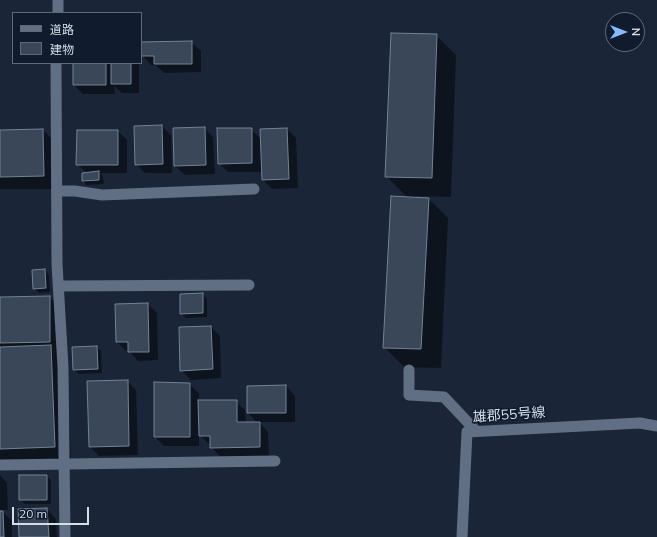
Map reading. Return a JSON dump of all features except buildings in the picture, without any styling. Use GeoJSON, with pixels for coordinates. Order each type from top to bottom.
{"type":"FeatureCollection","features":[{"type":"Feature","properties":{"kind":"street"},"geometry":{"type":"LineString","coordinates":[[58,0],[58,12]]}},
{"type":"Feature","properties":{"kind":"street"},"geometry":{"type":"LineString","coordinates":[[56,64],[58,286],[63,366],[65,537]]}},
{"type":"Feature","properties":{"kind":"street"},"geometry":{"type":"LineString","coordinates":[[57,191],[75,191],[102,195],[254,190]]}},
{"type":"Feature","properties":{"kind":"street"},"geometry":{"type":"LineString","coordinates":[[58,286],[248,285]]}},
{"type":"Feature","properties":{"kind":"street"},"geometry":{"type":"LineString","coordinates":[[409,370],[409,395],[444,397],[476,431]]}},
{"type":"Feature","properties":{"kind":"street","name":"雄郡55号線"},"geometry":{"type":"LineString","coordinates":[[462,537],[468,432],[640,423],[657,426]]}},
{"type":"Feature","properties":{"kind":"street"},"geometry":{"type":"LineString","coordinates":[[0,465],[275,462]]}}]}
